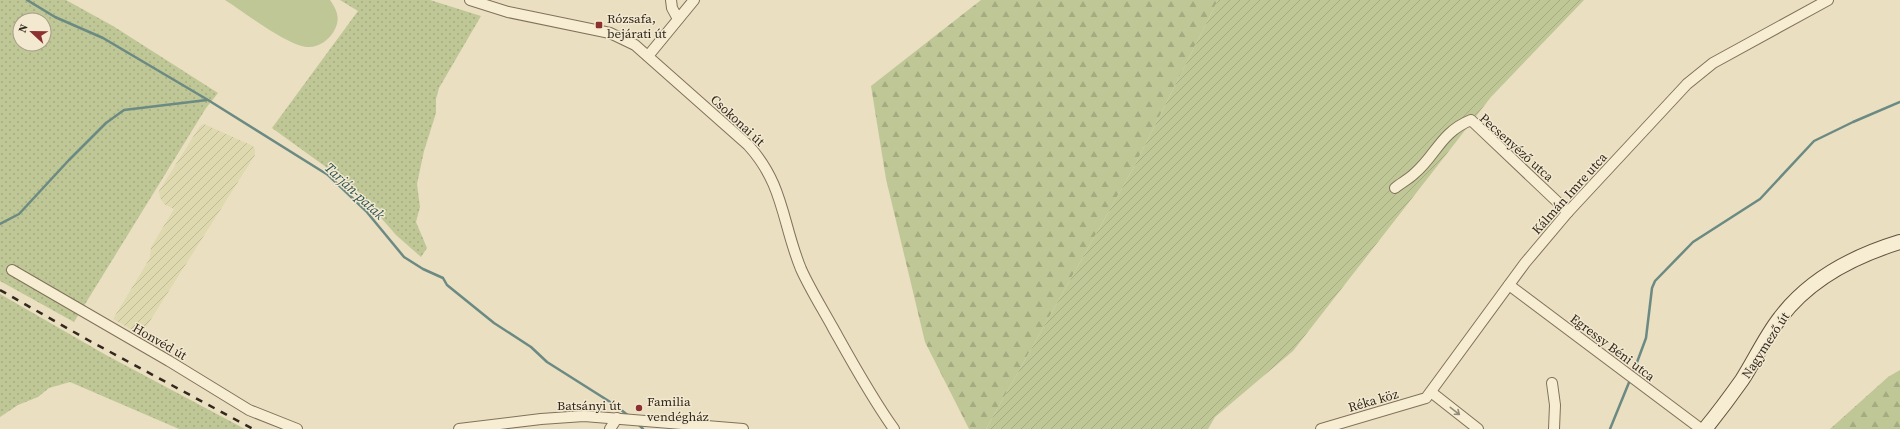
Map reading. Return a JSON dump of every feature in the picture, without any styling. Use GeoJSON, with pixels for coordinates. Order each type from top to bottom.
{"type":"FeatureCollection","features":[{"type":"Feature","properties":{"kind":"main road","name":"Nagymező út"},"geometry":{"type":"LineString","coordinates":[[1705,429],[1724,406],[1780,318],[1796,300],[1846,263],[1866,253],[1900,242]]}},
{"type":"Feature","properties":{"kind":"street","name":"Csokonai út"},"geometry":{"type":"LineString","coordinates":[[470,0],[508,12],[610,33],[626,40],[648,56],[748,145],[763,162],[780,196],[798,260],[808,282],[868,390],[891,428]]}},
{"type":"Feature","properties":{"kind":"street"},"geometry":{"type":"LineString","coordinates":[[648,56],[694,0]]}},
{"type":"Feature","properties":{"kind":"street"},"geometry":{"type":"LineString","coordinates":[[1808,11],[1811,0]]}},
{"type":"Feature","properties":{"kind":"street","name":"Kálmán Imre utca"},"geometry":{"type":"LineString","coordinates":[[1431,392],[1525,263],[1568,212],[1695,76],[1713,63],[1828,0]]}},
{"type":"Feature","properties":{"kind":"street"},"geometry":{"type":"LineString","coordinates":[[674,3],[678,20]]}},
{"type":"Feature","properties":{"kind":"street","name":"Pecsenyéző utca"},"geometry":{"type":"LineString","coordinates":[[1395,188],[1416,173],[1442,140],[1462,124],[1471,120],[1568,212]]}},
{"type":"Feature","properties":{"kind":"street","name":"Honvéd út"},"geometry":{"type":"LineString","coordinates":[[12,270],[169,361],[249,410],[297,429]]}},
{"type":"Feature","properties":{"kind":"street","name":"Egressy Béni utca"},"geometry":{"type":"LineString","coordinates":[[1509,285],[1702,429]]}},
{"type":"Feature","properties":{"kind":"street"},"geometry":{"type":"LineString","coordinates":[[1552,383],[1555,405],[1554,429]]}},
{"type":"Feature","properties":{"kind":"street"},"geometry":{"type":"LineString","coordinates":[[1431,392],[1478,429]]}},
{"type":"Feature","properties":{"kind":"street","name":"Réka köz"},"geometry":{"type":"LineString","coordinates":[[1320,429],[1426,398],[1431,392]]}},
{"type":"Feature","properties":{"kind":"street","name":"Batsányi út"},"geometry":{"type":"LineString","coordinates":[[458,429],[577,416],[648,420],[743,429]]}},
{"type":"Feature","properties":{"kind":"street"},"geometry":{"type":"LineString","coordinates":[[610,429],[622,418]]}},
{"type":"Feature","properties":{"kind":"shaded area"},"geometry":{"type":"Polygon","coordinates":[[[204,124],[253,146],[255,149],[255,155],[141,335],[113,319],[150,258],[151,247],[174,209],[164,204],[160,198],[159,191],[200,126],[204,124]]]}},
{"type":"Feature","properties":{"kind":"green space"},"geometry":{"type":"Polygon","coordinates":[[[0,0],[66,0],[113,26],[218,93],[206,108],[74,322],[0,281],[0,0]]]}},
{"type":"Feature","properties":{"kind":"green space"},"geometry":{"type":"Polygon","coordinates":[[[225,0],[330,0],[335,7],[338,19],[336,27],[327,40],[316,46],[309,47],[290,41],[279,35],[225,0]]]}},
{"type":"Feature","properties":{"kind":"green space"},"geometry":{"type":"Polygon","coordinates":[[[340,0],[430,0],[481,16],[439,88],[436,99],[436,113],[424,151],[417,184],[420,207],[416,222],[427,248],[421,257],[396,235],[355,188],[272,128],[358,11],[340,0]]]}},
{"type":"Feature","properties":{"kind":"green space"},"geometry":{"type":"Polygon","coordinates":[[[981,0],[1218,0],[1135,165],[986,429],[969,429],[925,342],[886,179],[871,86],[981,0]]]}},
{"type":"Feature","properties":{"kind":"green space"},"geometry":{"type":"Polygon","coordinates":[[[1218,0],[1584,0],[1491,97],[1293,351],[1215,417],[1208,429],[986,429],[1135,165],[1218,0]]]}},
{"type":"Feature","properties":{"kind":"green space"},"geometry":{"type":"Polygon","coordinates":[[[0,294],[106,355],[245,429],[179,429],[70,382],[49,388],[38,397],[18,405],[0,417],[0,294]]]}},
{"type":"Feature","properties":{"kind":"green space"},"geometry":{"type":"Polygon","coordinates":[[[1900,370],[1900,429],[1830,429],[1888,377],[1900,370]]]}},
{"type":"Feature","properties":{"kind":"waterway","name":"Tarján-patak"},"geometry":{"type":"LineString","coordinates":[[27,0],[55,17],[103,38],[208,100],[328,175],[366,211],[404,257],[423,269],[443,278],[447,285],[494,323],[531,347],[547,362],[615,405],[630,417]]}},
{"type":"Feature","properties":{"kind":"waterway"},"geometry":{"type":"LineString","coordinates":[[0,224],[19,214],[106,123],[124,110],[207,100]]}},
{"type":"Feature","properties":{"kind":"waterway"},"geometry":{"type":"LineString","coordinates":[[1633,373],[1646,338],[1652,288],[1655,281],[1693,242],[1760,199],[1814,141],[1900,102]]}},
{"type":"Feature","properties":{"kind":"waterway"},"geometry":{"type":"LineString","coordinates":[[1610,429],[1630,380]]}},
{"type":"Feature","properties":{"kind":"waterway","name":"Tarján-patak"},"geometry":{"type":"LineString","coordinates":[[637,423],[643,429]]}},
{"type":"Feature","properties":{"kind":"railway"},"geometry":{"type":"LineString","coordinates":[[0,290],[88,340],[253,429]]}},
{"type":"Feature","properties":{"kind":"place","name":"Rózsafa, bejárati út"},"geometry":{"type":"Point","coordinates":[599,25]}},
{"type":"Feature","properties":{"kind":"place","name":"Familia vendégház"},"geometry":{"type":"Point","coordinates":[639,408]}}]}
